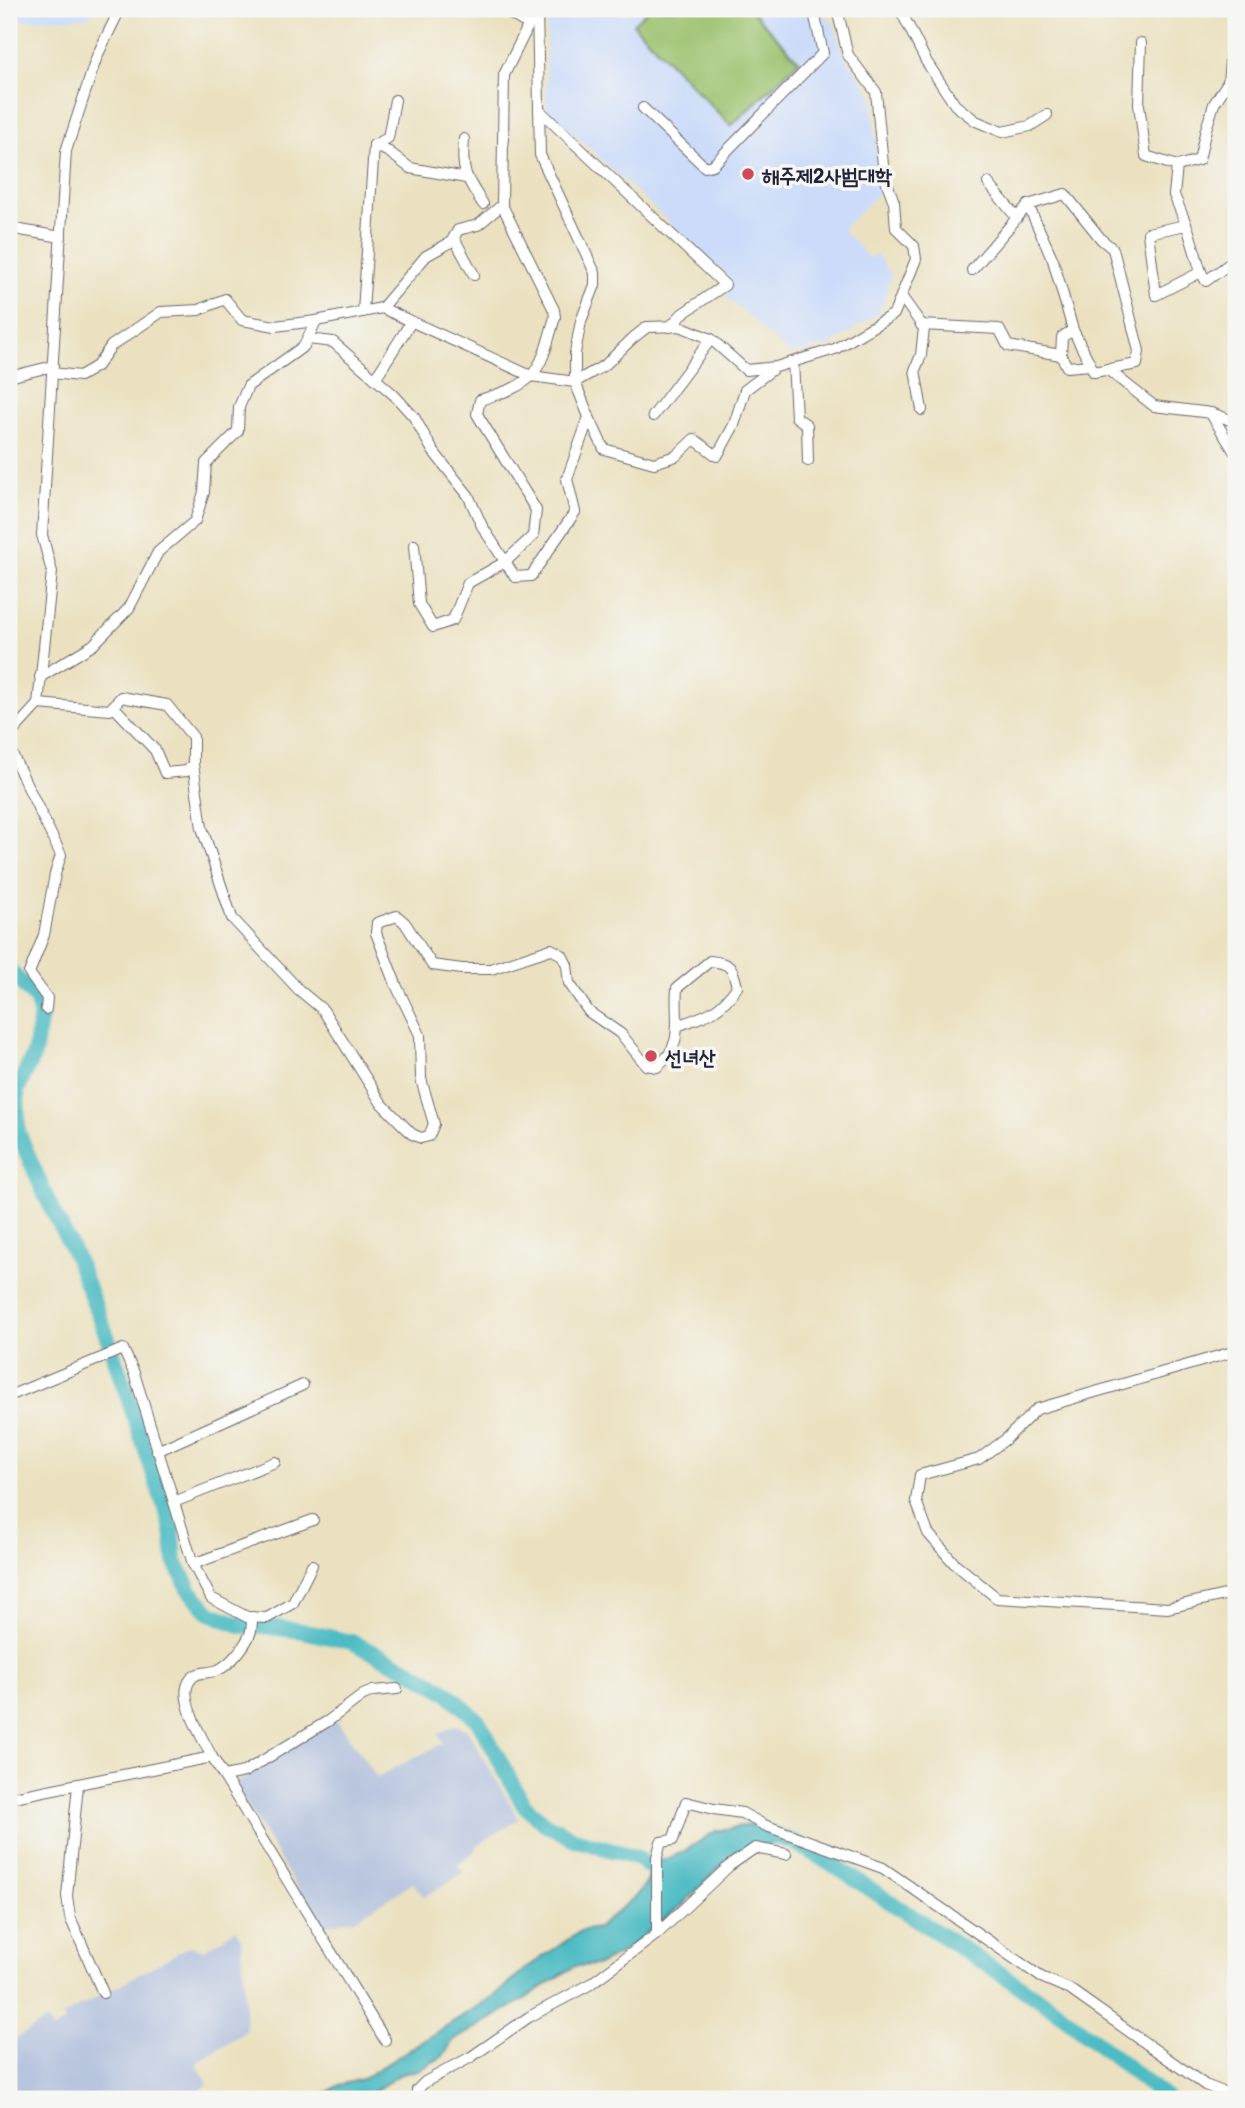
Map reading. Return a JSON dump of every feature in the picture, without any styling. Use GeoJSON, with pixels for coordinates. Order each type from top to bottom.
{"type":"FeatureCollection","features":[{"type":"Feature","properties":{"kind":"street"},"geometry":{"type":"LineString","coordinates":[[9,736],[38,704],[52,572],[42,535],[66,151],[97,56],[120,9]]}},
{"type":"Feature","properties":{"kind":"street"},"geometry":{"type":"LineString","coordinates":[[502,9],[529,25]]}},
{"type":"Feature","properties":{"kind":"street"},"geometry":{"type":"LineString","coordinates":[[414,545],[419,604],[433,627],[453,621],[467,583],[505,562],[533,536],[536,510],[477,414],[480,400],[512,389],[531,376],[540,362],[555,317],[502,205],[504,75],[537,9]]}},
{"type":"Feature","properties":{"kind":"street"},"geometry":{"type":"LineString","coordinates":[[537,9],[540,155],[595,273],[595,285],[581,321],[575,353],[575,382],[604,449],[654,463],[676,456],[694,439],[717,456],[734,425],[745,390],[776,367]]}},
{"type":"Feature","properties":{"kind":"street"},"geometry":{"type":"LineString","coordinates":[[643,108],[705,167],[713,164],[823,53],[815,17],[822,9]]}},
{"type":"Feature","properties":{"kind":"street"},"geometry":{"type":"LineString","coordinates":[[9,377],[52,370],[80,376],[97,366],[111,346],[161,312],[199,310],[225,299],[242,320],[275,326],[382,308],[531,376],[575,382],[606,365],[647,327],[680,326],[711,339],[746,370],[776,367],[835,349],[894,314],[916,259],[914,246],[897,228],[894,202],[884,176],[876,92],[848,55],[837,9]]}},
{"type":"Feature","properties":{"kind":"street"},"geometry":{"type":"LineString","coordinates":[[900,9],[926,61],[955,105],[976,121],[1002,132],[1030,127],[1046,115]]}},
{"type":"Feature","properties":{"kind":"street"},"geometry":{"type":"LineString","coordinates":[[1140,43],[1139,105],[1146,156],[1177,166],[1199,160],[1214,104],[1228,82],[1231,51],[1236,46]]}},
{"type":"Feature","properties":{"kind":"street"},"geometry":{"type":"LineString","coordinates":[[374,145],[388,138],[395,100]]}},
{"type":"Feature","properties":{"kind":"street"},"geometry":{"type":"LineString","coordinates":[[539,110],[725,285],[682,314],[670,327]]}},
{"type":"Feature","properties":{"kind":"street"},"geometry":{"type":"LineString","coordinates":[[464,139],[462,162],[466,178],[482,204]]}},
{"type":"Feature","properties":{"kind":"street"},"geometry":{"type":"LineString","coordinates":[[374,145],[389,152],[410,168],[466,178]]}},
{"type":"Feature","properties":{"kind":"street"},"geometry":{"type":"LineString","coordinates":[[363,312],[374,145]]}},
{"type":"Feature","properties":{"kind":"street"},"geometry":{"type":"LineString","coordinates":[[1177,166],[1174,195],[1206,281],[1236,260]]}},
{"type":"Feature","properties":{"kind":"street"},"geometry":{"type":"LineString","coordinates":[[988,183],[1017,218]]}},
{"type":"Feature","properties":{"kind":"street"},"geometry":{"type":"LineString","coordinates":[[972,270],[1028,205],[1065,194],[1101,239],[1113,249],[1139,351],[1137,364],[1094,372],[1073,330],[1053,260],[1028,205]]}},
{"type":"Feature","properties":{"kind":"street"},"geometry":{"type":"LineString","coordinates":[[382,308],[426,256],[451,242],[458,230],[478,225],[502,205]]}},
{"type":"Feature","properties":{"kind":"street"},"geometry":{"type":"LineString","coordinates":[[1186,225],[1148,233],[1156,295],[1201,272]]}},
{"type":"Feature","properties":{"kind":"street"},"geometry":{"type":"LineString","coordinates":[[9,228],[61,237]]}},
{"type":"Feature","properties":{"kind":"street"},"geometry":{"type":"LineString","coordinates":[[454,238],[474,275]]}},
{"type":"Feature","properties":{"kind":"street"},"geometry":{"type":"LineString","coordinates":[[901,296],[924,328],[921,355],[915,370],[922,410]]}},
{"type":"Feature","properties":{"kind":"street"},"geometry":{"type":"LineString","coordinates":[[40,677],[93,645],[129,608],[158,552],[195,521],[204,492],[206,463],[238,431],[239,407],[247,386],[304,346],[316,321]]}},
{"type":"Feature","properties":{"kind":"street"},"geometry":{"type":"LineString","coordinates":[[375,379],[411,322]]}},
{"type":"Feature","properties":{"kind":"street"},"geometry":{"type":"LineString","coordinates":[[921,325],[999,328],[1008,346],[1061,355]]}},
{"type":"Feature","properties":{"kind":"street"},"geometry":{"type":"LineString","coordinates":[[1073,330],[1062,337],[1061,355],[1067,367],[1090,365]]}},
{"type":"Feature","properties":{"kind":"street"},"geometry":{"type":"LineString","coordinates":[[308,338],[332,342],[394,395],[414,417],[432,451],[468,495],[482,526],[515,577],[531,576],[575,512],[567,479],[589,417]]}},
{"type":"Feature","properties":{"kind":"street"},"geometry":{"type":"LineString","coordinates":[[653,416],[711,339]]}},
{"type":"Feature","properties":{"kind":"street"},"geometry":{"type":"LineString","coordinates":[[793,362],[796,417],[807,425],[808,461]]}},
{"type":"Feature","properties":{"kind":"street"},"geometry":{"type":"LineString","coordinates":[[1107,369],[1154,406],[1211,413],[1236,422]]}},
{"type":"Feature","properties":{"kind":"street"},"geometry":{"type":"LineString","coordinates":[[1211,413],[1236,454]]}},
{"type":"Feature","properties":{"kind":"street"},"geometry":{"type":"LineString","coordinates":[[38,704],[110,710],[121,697],[167,705],[193,737],[193,764],[202,828],[232,918],[299,990],[323,1010],[382,1104],[412,1133],[421,1138],[429,1136],[434,1124],[421,1079],[421,1035],[397,987],[376,933],[377,923],[384,919],[397,916],[405,923],[432,965],[491,969],[551,949],[562,954],[567,965],[569,983],[589,1012],[621,1034],[646,1065],[657,1067],[667,1059],[678,1036],[677,1026],[675,1006],[677,988],[710,961],[724,962],[734,972],[737,987],[716,1011],[677,1026]]}},
{"type":"Feature","properties":{"kind":"street"},"geometry":{"type":"LineString","coordinates":[[113,706],[155,750],[165,773],[187,771],[193,764]]}},
{"type":"Feature","properties":{"kind":"street"},"geometry":{"type":"LineString","coordinates":[[9,748],[61,855],[44,935],[29,973],[47,998],[46,1009]]}},
{"type":"Feature","properties":{"kind":"street"},"geometry":{"type":"LineString","coordinates":[[9,1395],[123,1349],[134,1373],[193,1564],[211,1598],[252,1619],[267,1618],[293,1603],[312,1565]]}},
{"type":"Feature","properties":{"kind":"street"},"geometry":{"type":"LineString","coordinates":[[1236,1351],[1037,1409],[1006,1439],[979,1459],[920,1475],[916,1501],[928,1533],[954,1563],[997,1598],[1168,1608],[1236,1594]]}},
{"type":"Feature","properties":{"kind":"street"},"geometry":{"type":"LineString","coordinates":[[157,1451],[303,1385]]}},
{"type":"Feature","properties":{"kind":"street"},"geometry":{"type":"LineString","coordinates":[[174,1502],[275,1462]]}},
{"type":"Feature","properties":{"kind":"street"},"geometry":{"type":"LineString","coordinates":[[193,1564],[313,1520]]}},
{"type":"Feature","properties":{"kind":"street"},"geometry":{"type":"LineString","coordinates":[[252,1619],[250,1634],[232,1659],[217,1670],[199,1673],[189,1681],[186,1694],[189,1705],[196,1727],[212,1757],[385,2040]]}},
{"type":"Feature","properties":{"kind":"street"},"geometry":{"type":"LineString","coordinates":[[224,1776],[244,1772],[328,1721],[363,1695],[373,1690],[397,1689]]}},
{"type":"Feature","properties":{"kind":"street"},"geometry":{"type":"LineString","coordinates":[[9,1798],[212,1757]]}},
{"type":"Feature","properties":{"kind":"street"},"geometry":{"type":"LineString","coordinates":[[78,1785],[67,1896],[70,1917],[103,1993]]}},
{"type":"Feature","properties":{"kind":"street"},"geometry":{"type":"LineString","coordinates":[[657,1931],[658,1858],[661,1842],[673,1840],[686,1802],[714,1810],[742,1813],[764,1825],[883,1868],[1041,1977],[1069,1989],[1205,2085],[1236,2097]]}},
{"type":"Feature","properties":{"kind":"street"},"geometry":{"type":"LineString","coordinates":[[417,2099],[417,2090],[425,2082],[471,2057],[529,2017],[589,1985],[657,1931],[729,1866],[755,1848],[786,1854]]}},
{"type":"Feature","properties":{"kind":"shaded area"},"geometry":{"type":"Polygon","coordinates":[[[12,9],[97,9],[89,17],[17,21],[12,9]]]}},
{"type":"Feature","properties":{"kind":"shaded area","name":"해주제2사범대학"},"geometry":{"type":"Polygon","coordinates":[[[547,9],[818,9],[834,24],[844,55],[873,96],[882,190],[842,229],[870,259],[876,253],[891,275],[880,312],[830,345],[790,354],[726,297],[730,279],[546,108],[547,9]]]}},
{"type":"Feature","properties":{"kind":"shaded area"},"geometry":{"type":"Polygon","coordinates":[[[336,1719],[377,1777],[443,1743],[438,1734],[455,1725],[467,1730],[519,1819],[476,1846],[477,1850],[457,1864],[463,1873],[424,1897],[413,1883],[355,1919],[320,1926],[234,1784],[336,1719]]]}},
{"type":"Feature","properties":{"kind":"shaded area"},"geometry":{"type":"Polygon","coordinates":[[[236,1929],[242,1939],[246,2031],[196,2063],[208,2084],[189,2099],[17,2099],[9,2085],[9,2042],[47,2020],[52,2030],[65,2022],[63,2016],[190,1946],[205,1950],[236,1929]]]}},
{"type":"Feature","properties":{"kind":"green space"},"geometry":{"type":"Polygon","coordinates":[[[649,9],[750,9],[799,61],[731,126],[633,24],[649,9]]]}},
{"type":"Feature","properties":{"kind":"water"},"geometry":{"type":"Polygon","coordinates":[[[756,1825],[792,1841],[750,1847],[725,1862],[683,1904],[620,1954],[598,1965],[575,1966],[453,2041],[442,2057],[420,2069],[399,2075],[362,2099],[317,2099],[339,2085],[363,2079],[497,1994],[525,1969],[581,1931],[598,1928],[635,1897],[647,1882],[654,1864],[683,1852],[716,1831],[756,1825]]]}},
{"type":"Feature","properties":{"kind":"waterway"},"geometry":{"type":"LineString","coordinates":[[9,970],[36,999],[41,1016],[34,1054],[17,1090],[18,1132],[75,1255],[108,1339],[172,1528],[175,1561],[190,1591],[210,1613],[242,1626],[302,1631],[352,1642],[413,1672],[448,1693],[479,1722],[523,1804],[544,1823],[574,1839],[636,1857],[661,1871],[672,1870]]}},
{"type":"Feature","properties":{"kind":"waterway"},"geometry":{"type":"LineString","coordinates":[[772,1836],[792,1841],[830,1863],[1055,2009],[1167,2099]]}},
{"type":"Feature","properties":{"kind":"place","name":"해주제2사범대학"},"geometry":{"type":"Point","coordinates":[748,174]}},
{"type":"Feature","properties":{"kind":"place","name":"선녀산"},"geometry":{"type":"Point","coordinates":[651,1056]}}]}
